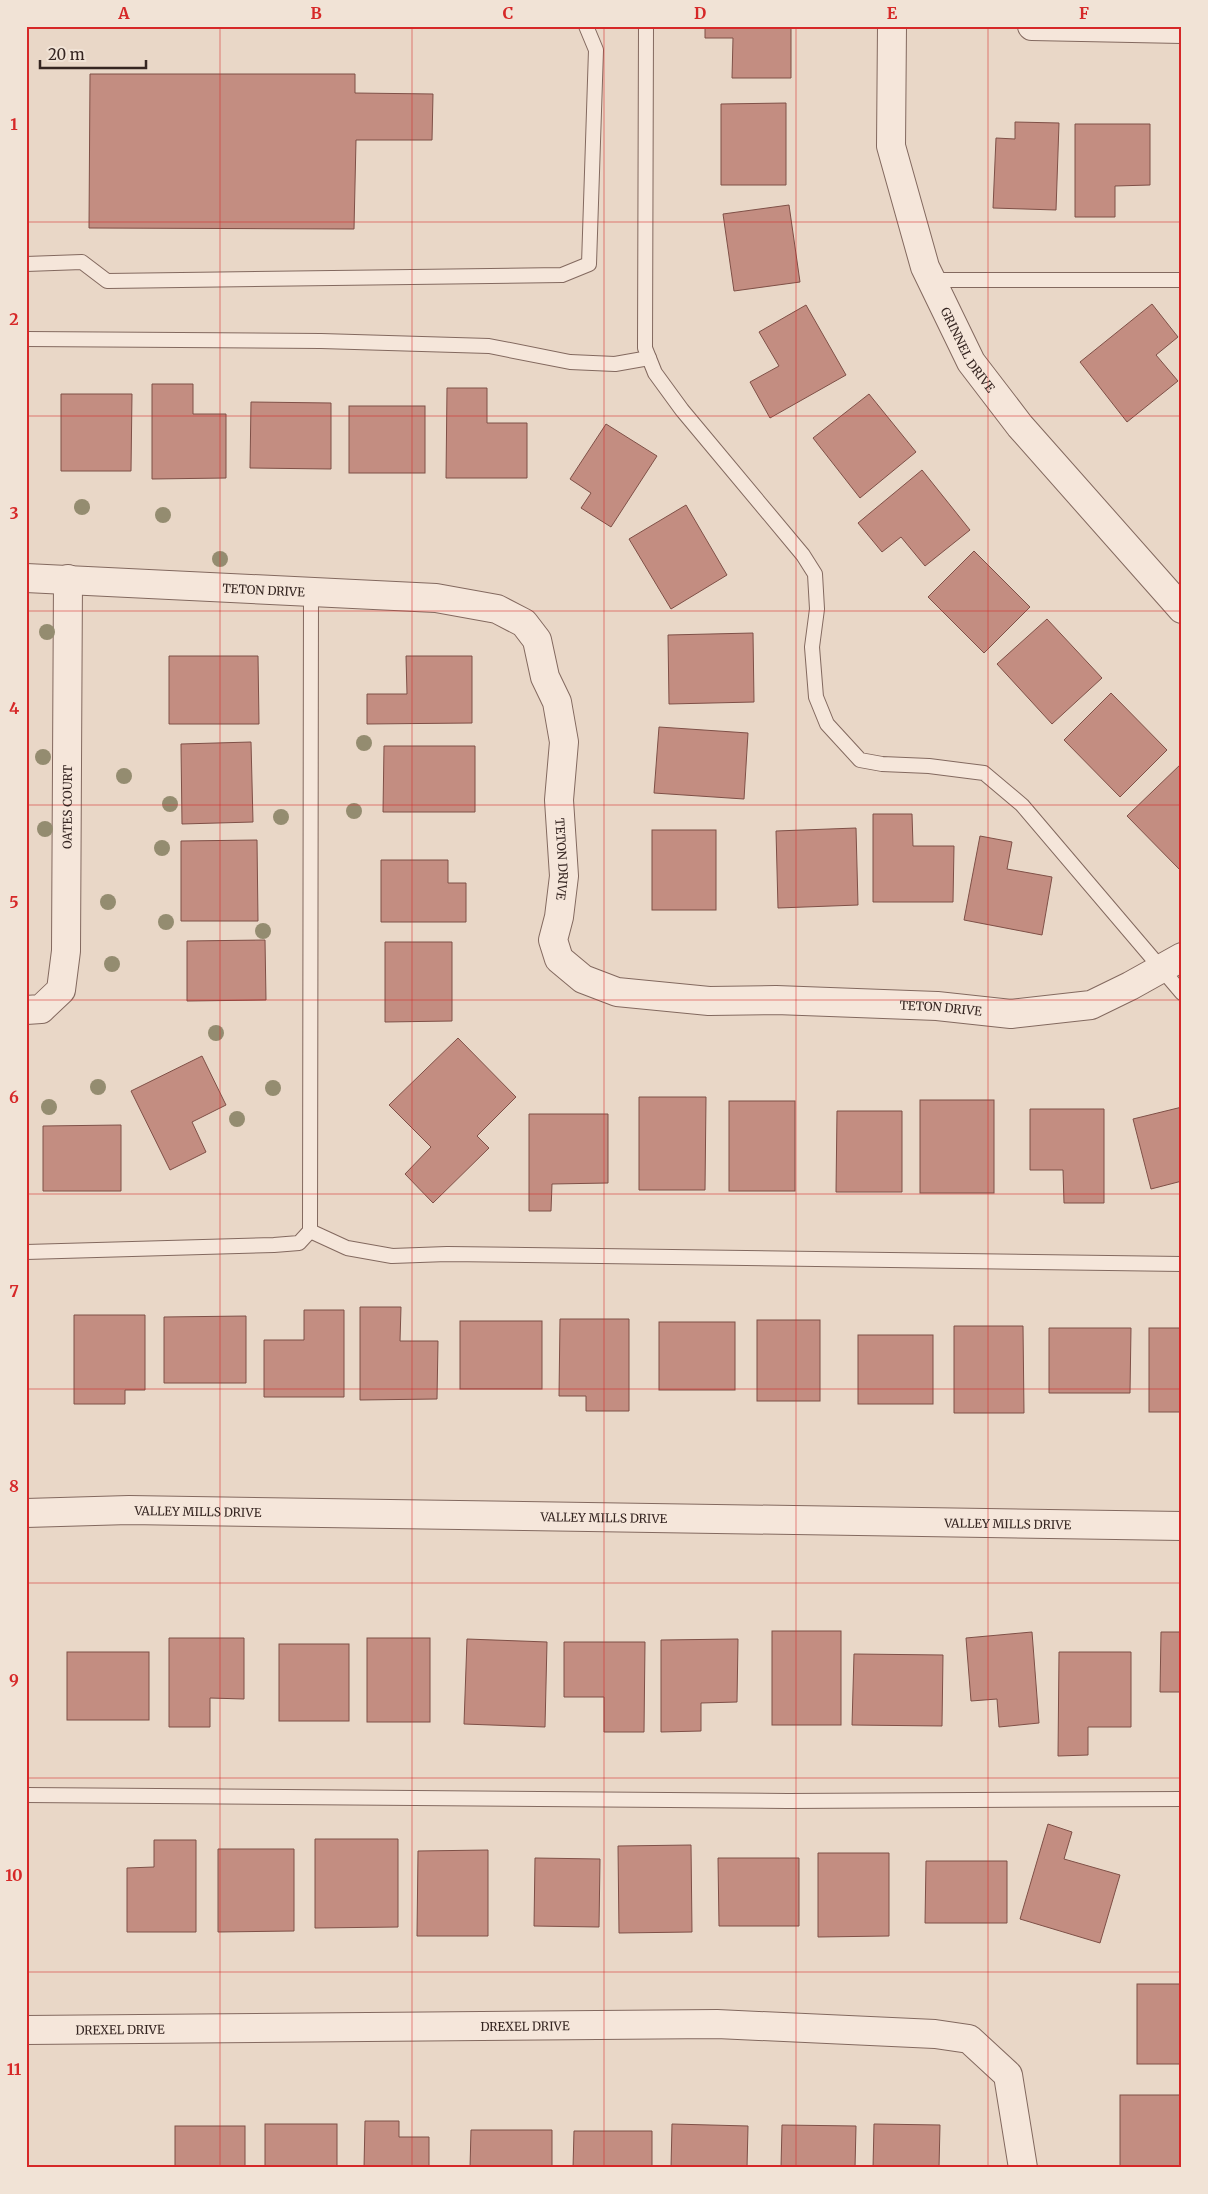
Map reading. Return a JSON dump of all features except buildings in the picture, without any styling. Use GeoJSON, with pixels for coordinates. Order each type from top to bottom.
{"type":"FeatureCollection","features":[{"type":"Feature","properties":{"kind":"street","name":"GRINNEL DRIVE"},"geometry":{"type":"LineString","coordinates":[[892,26],[891,146],[925,267],[970,362],[1020,426],[1182,609]]}},
{"type":"Feature","properties":{"kind":"street"},"geometry":{"type":"LineString","coordinates":[[1032,26],[1182,29]]}},
{"type":"Feature","properties":{"kind":"street","name":"TETON DRIVE"},"geometry":{"type":"LineString","coordinates":[[26,578],[436,598],[497,609],[524,623],[537,640],[545,677],[557,702],[564,742],[559,800],[564,876],[559,917],[553,940],[559,959],[583,979],[617,992],[709,1001],[776,1000],[937,1006],[1011,1014],[1090,1005],[1171,964]]}},
{"type":"Feature","properties":{"kind":"street","name":"OATES COURT"},"geometry":{"type":"LineString","coordinates":[[26,1010],[42,1009],[61,990],[66,951],[68,580]]}},
{"type":"Feature","properties":{"kind":"street","name":"VALLEY MILLS DRIVE"},"geometry":{"type":"LineString","coordinates":[[26,1513],[129,1510],[1182,1526]]}},
{"type":"Feature","properties":{"kind":"street","name":"DREXEL DRIVE"},"geometry":{"type":"LineString","coordinates":[[26,2030],[717,2024],[936,2034],[969,2039],[1008,2075],[1023,2168]]}},
{"type":"Feature","properties":{"kind":"lane"},"geometry":{"type":"LineString","coordinates":[[26,264],[82,262],[107,281],[562,275],[589,264],[596,50],[586,26]]}},
{"type":"Feature","properties":{"kind":"lane"},"geometry":{"type":"LineString","coordinates":[[646,26],[645,348],[655,373],[682,410],[803,555],[815,574],[817,609],[813,657],[816,697],[827,724],[860,760],[882,764],[929,766],[984,773],[1022,805],[1171,964],[1182,993]]}},
{"type":"Feature","properties":{"kind":"lane"},"geometry":{"type":"LineString","coordinates":[[931,280],[1182,280]]}},
{"type":"Feature","properties":{"kind":"lane"},"geometry":{"type":"LineString","coordinates":[[26,339],[321,340],[488,346],[570,362],[615,364],[649,358]]}},
{"type":"Feature","properties":{"kind":"lane"},"geometry":{"type":"LineString","coordinates":[[26,1252],[274,1245],[299,1243],[310,1231],[311,592]]}},
{"type":"Feature","properties":{"kind":"lane"},"geometry":{"type":"LineString","coordinates":[[310,1231],[347,1248],[392,1256],[447,1254],[1182,1264]]}},
{"type":"Feature","properties":{"kind":"lane"},"geometry":{"type":"LineString","coordinates":[[26,1795],[788,1801],[1182,1799]]}}]}
